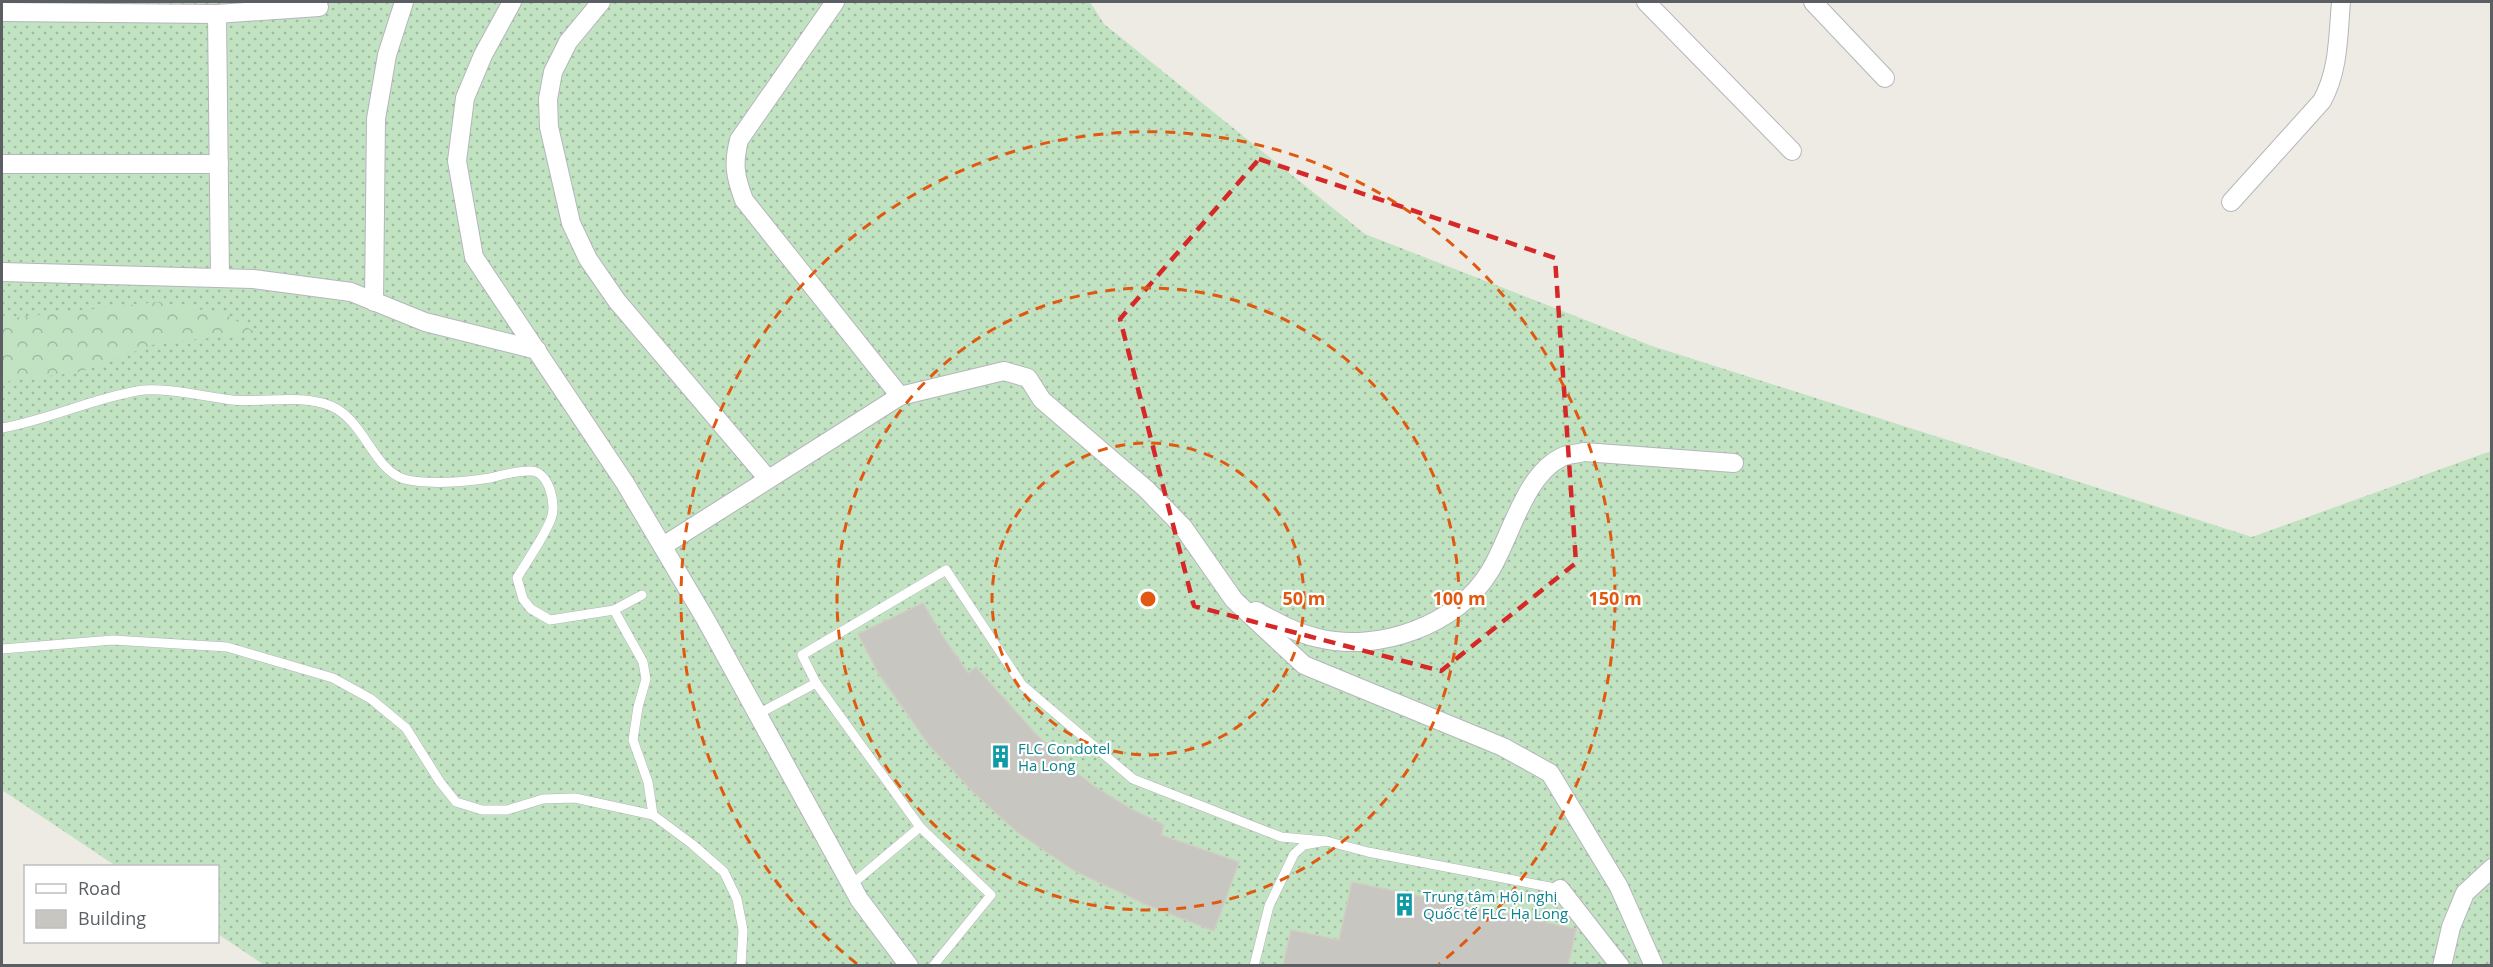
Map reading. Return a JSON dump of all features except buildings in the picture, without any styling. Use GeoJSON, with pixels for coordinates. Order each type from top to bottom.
{"type":"FeatureCollection","features":[{"type":"Feature","properties":{"kind":"street"},"geometry":{"type":"LineString","coordinates":[[374,302],[376,119],[387,56],[404,2]]}},
{"type":"Feature","properties":{"kind":"street"},"geometry":{"type":"LineString","coordinates":[[512,2],[483,55],[465,98],[457,161],[474,257],[625,483],[706,620],[859,899],[909,966]]}},
{"type":"Feature","properties":{"kind":"street"},"geometry":{"type":"LineString","coordinates":[[601,2],[568,42],[553,72],[548,99],[549,127],[571,223],[588,259],[617,301],[768,479]]}},
{"type":"Feature","properties":{"kind":"street"},"geometry":{"type":"LineString","coordinates":[[835,2],[738,140],[734,161],[736,181],[744,200],[900,396]]}},
{"type":"Feature","properties":{"kind":"street"},"geometry":{"type":"LineString","coordinates":[[1646,2],[1792,152]]}},
{"type":"Feature","properties":{"kind":"street"},"geometry":{"type":"LineString","coordinates":[[1813,2],[1885,78]]}},
{"type":"Feature","properties":{"kind":"street"},"geometry":{"type":"LineString","coordinates":[[2231,202],[2322,101],[2330,87],[2337,60],[2341,2]]}},
{"type":"Feature","properties":{"kind":"street"},"geometry":{"type":"LineString","coordinates":[[2,12],[218,14],[319,7]]}},
{"type":"Feature","properties":{"kind":"street"},"geometry":{"type":"LineString","coordinates":[[218,14],[220,278]]}},
{"type":"Feature","properties":{"kind":"street"},"geometry":{"type":"LineString","coordinates":[[2,164],[219,164]]}},
{"type":"Feature","properties":{"kind":"street"},"geometry":{"type":"LineString","coordinates":[[2,272],[253,279],[351,292],[425,322],[537,350]]}},
{"type":"Feature","properties":{"kind":"street"},"geometry":{"type":"LineString","coordinates":[[663,546],[900,396],[1004,371],[1028,378],[1042,400],[1146,489],[1183,527],[1234,600],[1304,664],[1503,747],[1550,773],[1619,887],[1654,966]]}},
{"type":"Feature","properties":{"kind":"street"},"geometry":{"type":"LineString","coordinates":[[1234,600],[1288,628],[1318,638],[1353,643],[1394,637],[1434,622],[1467,599],[1490,572],[1531,486],[1544,470],[1562,457],[1584,452],[1734,463]]}},
{"type":"Feature","properties":{"kind":"street"},"geometry":{"type":"LineString","coordinates":[[2442,966],[2451,927],[2464,893],[2492,868]]}},
{"type":"Feature","properties":{"kind":"street"},"geometry":{"type":"LineString","coordinates":[[1560,889],[1620,966]]}},
{"type":"Feature","properties":{"kind":"lane"},"geometry":{"type":"LineString","coordinates":[[2,428],[53,416],[140,390],[234,400],[310,401],[330,406],[345,413],[383,464],[404,478],[420,481],[454,481],[532,471],[542,475],[554,507],[551,519],[517,578],[523,598],[531,609],[550,620],[614,610],[642,595]]}},
{"type":"Feature","properties":{"kind":"lane"},"geometry":{"type":"LineString","coordinates":[[933,966],[991,895],[920,827],[816,683],[802,655],[946,570],[1022,685],[1133,779],[1281,837],[1326,841],[1368,852],[1560,889]]}},
{"type":"Feature","properties":{"kind":"lane"},"geometry":{"type":"LineString","coordinates":[[614,610],[643,662],[646,679],[638,706],[633,740],[648,782],[653,815]]}},
{"type":"Feature","properties":{"kind":"lane"},"geometry":{"type":"LineString","coordinates":[[2,649],[113,640],[227,647],[333,678],[371,699],[406,728],[440,782],[456,802],[482,810],[507,810],[543,799],[575,798],[653,815],[692,844],[724,872],[737,899],[743,930],[741,966]]}},
{"type":"Feature","properties":{"kind":"lane"},"geometry":{"type":"LineString","coordinates":[[758,714],[816,683]]}},
{"type":"Feature","properties":{"kind":"lane"},"geometry":{"type":"LineString","coordinates":[[851,885],[920,827]]}},
{"type":"Feature","properties":{"kind":"lane"},"geometry":{"type":"LineString","coordinates":[[1254,966],[1269,906],[1294,854],[1304,845],[1326,841]]}},
{"type":"Feature","properties":{"kind":"highlighted area"},"geometry":{"type":"Polygon","coordinates":[[[1259,159],[1555,258],[1576,563],[1441,671],[1194,606],[1120,319],[1259,159]]]}},
{"type":"Feature","properties":{"kind":"green space"},"geometry":{"type":"Polygon","coordinates":[[[2,2],[1090,2],[1104,24],[1365,234],[1652,346],[2252,537],[2491,451],[2491,965],[264,965],[219,935],[219,865],[114,865],[2,790],[2,2]]]}},
{"type":"Feature","properties":{"kind":"green space"},"geometry":{"type":"Polygon","coordinates":[[[158,302],[225,314],[258,334],[161,342],[79,372],[2,382],[2,319],[158,302]]]}},
{"type":"Feature","properties":{"kind":"place","name":"FLC Condotel Ha Long"},"geometry":{"type":"Point","coordinates":[1000,757]}},
{"type":"Feature","properties":{"kind":"place","name":"Trung tâm Hội nghị Quốc tế FLC Hạ Long"},"geometry":{"type":"Point","coordinates":[1405,905]}}]}
